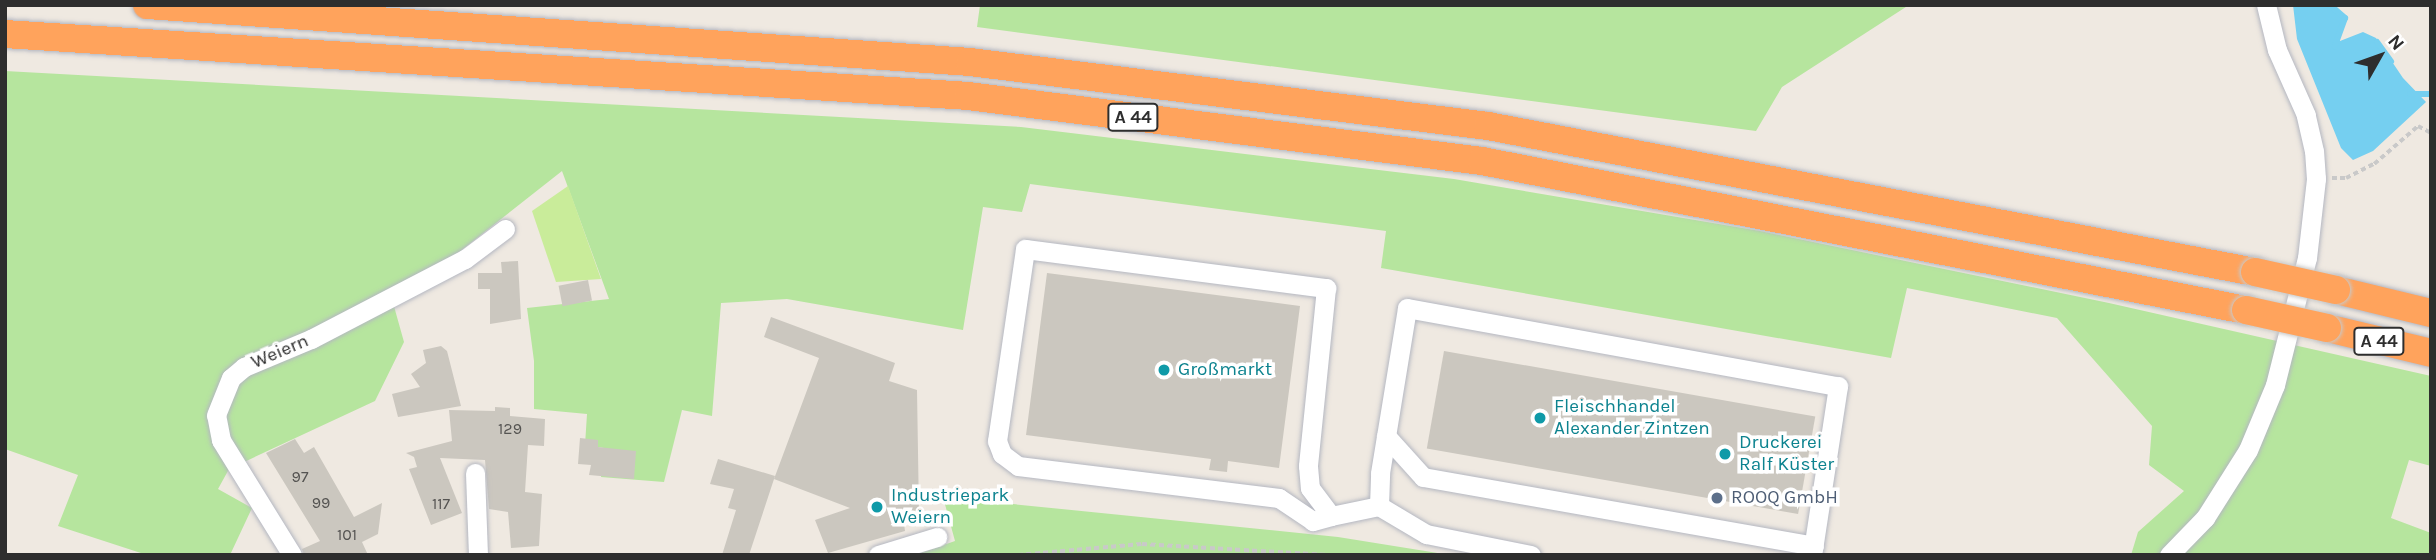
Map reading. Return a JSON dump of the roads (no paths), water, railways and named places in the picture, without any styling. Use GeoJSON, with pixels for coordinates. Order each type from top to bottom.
{"type":"FeatureCollection","features":[{"type":"Feature","properties":{"kind":"highway","name":"A 44"},"geometry":{"type":"LineString","coordinates":[[147,5],[970,62],[1461,123],[2255,272],[2431,313]]}},
{"type":"Feature","properties":{"kind":"highway","name":"A 44"},"geometry":{"type":"LineString","coordinates":[[5,34],[968,96],[1482,160],[2246,310],[2431,353]]}},
{"type":"Feature","properties":{"kind":"street"},"geometry":{"type":"LineString","coordinates":[[2169,555],[2205,518],[2241,461],[2274,385],[2307,258],[2316,179],[2306,116],[2277,50],[2266,5]]}},
{"type":"Feature","properties":{"kind":"street","name":"Weiern"},"geometry":{"type":"LineString","coordinates":[[292,555],[220,440],[216,415],[231,378],[244,367],[311,339],[465,259],[505,229]]}},
{"type":"Feature","properties":{"kind":"street"},"geometry":{"type":"LineString","coordinates":[[1331,516],[1310,488],[1308,466],[1326,288],[1025,249],[998,441],[1002,454],[1018,466],[1279,499],[1313,521],[1379,506],[1426,534],[1531,555]]}},
{"type":"Feature","properties":{"kind":"street"},"geometry":{"type":"LineString","coordinates":[[1379,506],[1386,436],[1407,308],[1838,386],[1813,550],[1423,477],[1386,436]]}},
{"type":"Feature","properties":{"kind":"street"},"geometry":{"type":"LineString","coordinates":[[475,473],[478,555]]}},
{"type":"Feature","properties":{"kind":"street"},"geometry":{"type":"LineString","coordinates":[[878,555],[937,537]]}},
{"type":"Feature","properties":{"kind":"water"},"geometry":{"type":"Polygon","coordinates":[[[2293,5],[2328,5],[2348,19],[2336,37],[2340,41],[2363,32],[2376,38],[2403,78],[2426,102],[2373,151],[2353,160],[2341,148],[2297,39],[2293,5]]]}},
{"type":"Feature","properties":{"kind":"waterway"},"geometry":{"type":"LineString","coordinates":[[2330,5],[2345,18],[2335,46]]}},
{"type":"Feature","properties":{"kind":"waterway"},"geometry":{"type":"LineString","coordinates":[[2377,42],[2391,61]]}},
{"type":"Feature","properties":{"kind":"waterway"},"geometry":{"type":"LineString","coordinates":[[2410,94],[2431,94]]}},
{"type":"Feature","properties":{"kind":"place","name":"Großmarkt"},"geometry":{"type":"Point","coordinates":[1164,370]}},
{"type":"Feature","properties":{"kind":"place","name":"Fleischhandel Alexander Zintzen"},"geometry":{"type":"Point","coordinates":[1540,418]}},
{"type":"Feature","properties":{"kind":"place","name":"Druckerei Ralf Küster"},"geometry":{"type":"Point","coordinates":[1725,454]}},
{"type":"Feature","properties":{"kind":"place","name":"ROOQ GmbH"},"geometry":{"type":"Point","coordinates":[1717,498]}},
{"type":"Feature","properties":{"kind":"place","name":"Industriepark Weiern"},"geometry":{"type":"Point","coordinates":[877,507]}}]}
